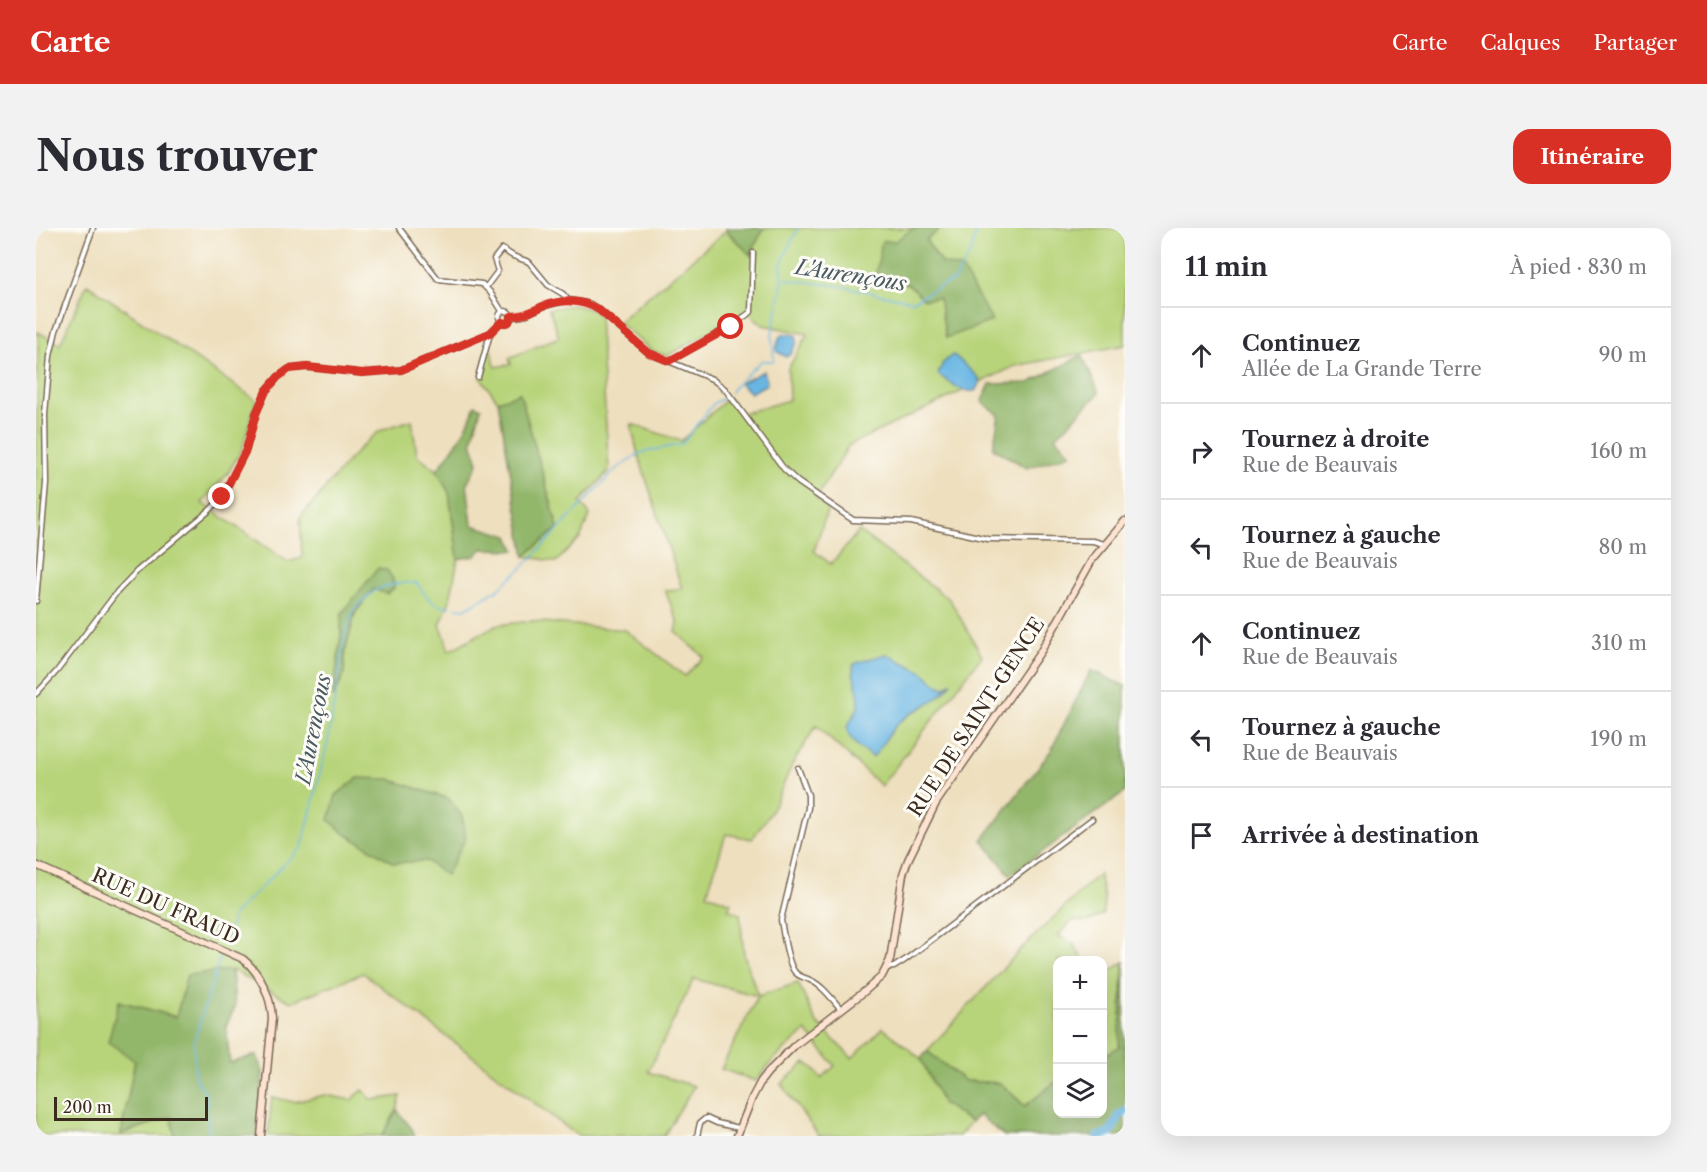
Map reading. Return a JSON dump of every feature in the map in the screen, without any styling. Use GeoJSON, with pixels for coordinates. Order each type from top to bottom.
{"type":"FeatureCollection","features":[{"type":"Feature","properties":{"kind":"street"},"geometry":{"type":"LineString","coordinates":[[36,601],[46,483],[45,414],[50,357],[56,331],[93,228]]}},
{"type":"Feature","properties":{"kind":"street"},"geometry":{"type":"LineString","coordinates":[[399,228],[438,279],[482,284],[498,302],[502,311]]}},
{"type":"Feature","properties":{"kind":"street"},"geometry":{"type":"LineString","coordinates":[[486,287],[498,271],[494,259],[502,249],[529,262],[548,285],[568,300]]}},
{"type":"Feature","properties":{"kind":"street"},"geometry":{"type":"LineString","coordinates":[[669,361],[731,327],[751,312],[753,253]]}},
{"type":"Feature","properties":{"kind":"street"},"geometry":{"type":"LineString","coordinates":[[502,311],[508,312],[511,316],[522,316],[544,306],[568,300],[590,304],[649,353],[712,379],[725,389],[784,469],[798,482],[853,520],[911,522],[988,539],[1093,541],[1104,544]]}},
{"type":"Feature","properties":{"kind":"street"},"geometry":{"type":"LineString","coordinates":[[501,322],[499,316],[502,311]]}},
{"type":"Feature","properties":{"kind":"street"},"geometry":{"type":"LineString","coordinates":[[501,322],[507,323],[511,316]]}},
{"type":"Feature","properties":{"kind":"street"},"geometry":{"type":"LineString","coordinates":[[36,694],[57,671],[117,592],[137,571],[210,510],[222,497],[246,450],[256,414],[266,391],[278,377],[289,369],[307,367],[362,373],[401,370],[490,333],[501,322]]}},
{"type":"Feature","properties":{"kind":"street"},"geometry":{"type":"LineString","coordinates":[[478,376],[490,333]]}},
{"type":"Feature","properties":{"kind":"street","name":"RUE DE SAINT-GENCE"},"geometry":{"type":"LineString","coordinates":[[737,1136],[752,1098],[768,1072],[795,1045],[874,983],[886,968],[890,960],[903,874],[936,803],[1041,651],[1092,560],[1125,521]]}},
{"type":"Feature","properties":{"kind":"street"},"geometry":{"type":"LineString","coordinates":[[798,768],[808,795],[808,808],[782,920],[783,935],[793,970],[799,976],[812,980],[841,1009]]}},
{"type":"Feature","properties":{"kind":"street"},"geometry":{"type":"LineString","coordinates":[[886,968],[894,967],[905,960],[1092,819]]}},
{"type":"Feature","properties":{"kind":"street","name":"RUE DU FRAUD"},"geometry":{"type":"LineString","coordinates":[[36,865],[250,964],[265,989],[272,1009],[261,1136]]}},
{"type":"Feature","properties":{"kind":"street"},"geometry":{"type":"LineString","coordinates":[[697,1136],[700,1123],[706,1118],[739,1128]]}},
{"type":"Feature","properties":{"kind":"green space"},"geometry":{"type":"Polygon","coordinates":[[[725,228],[764,228],[750,255],[725,228]]]}},
{"type":"Feature","properties":{"kind":"green space"},"geometry":{"type":"Polygon","coordinates":[[[764,228],[1125,228],[1125,345],[1015,366],[849,445],[816,498],[828,508],[814,551],[831,564],[859,531],[950,600],[982,656],[881,786],[816,726],[793,763],[771,812],[752,839],[726,834],[707,894],[731,903],[728,909],[740,914],[744,955],[758,996],[694,979],[648,1072],[694,1086],[664,1136],[578,1136],[363,973],[291,1002],[232,970],[177,1017],[119,1001],[135,1061],[121,1134],[171,1117],[175,1136],[36,1136],[38,332],[60,344],[87,284],[256,400],[242,449],[228,473],[202,503],[288,562],[302,558],[300,517],[347,463],[366,442],[381,431],[412,420],[417,455],[437,470],[449,493],[458,559],[450,600],[440,625],[449,651],[496,625],[533,621],[625,630],[685,676],[704,657],[676,632],[678,623],[665,590],[682,589],[637,451],[631,424],[681,441],[728,398],[741,414],[789,400],[788,369],[808,334],[763,325],[747,311],[667,356],[651,350],[618,322],[726,231],[750,254],[764,228]],[[387,570],[342,613],[334,696],[344,675],[345,652],[355,613],[387,570]]]}},
{"type":"Feature","properties":{"kind":"green space"},"geometry":{"type":"Polygon","coordinates":[[[914,228],[942,228],[926,240],[941,263],[962,269],[992,321],[946,338],[939,298],[924,299],[908,284],[875,280],[882,241],[895,241],[914,228]]]}},
{"type":"Feature","properties":{"kind":"green space"},"geometry":{"type":"Polygon","coordinates":[[[573,305],[591,309],[599,316],[609,471],[580,502],[590,515],[580,538],[556,562],[525,556],[558,528],[520,394],[498,401],[481,378],[489,345],[496,367],[511,364],[509,358],[559,337],[549,309],[573,305]]]}},
{"type":"Feature","properties":{"kind":"green space"},"geometry":{"type":"Polygon","coordinates":[[[1082,355],[1099,393],[1056,437],[1071,454],[1027,468],[993,448],[999,415],[982,402],[990,384],[1029,383],[1082,355]]]}},
{"type":"Feature","properties":{"kind":"green space"},"geometry":{"type":"Polygon","coordinates":[[[520,393],[558,528],[525,556],[498,401],[520,393]]]}},
{"type":"Feature","properties":{"kind":"green space"},"geometry":{"type":"Polygon","coordinates":[[[475,405],[481,408],[472,441],[478,463],[467,483],[472,525],[509,536],[515,550],[482,549],[475,556],[458,559],[449,493],[437,470],[464,431],[475,405]]]}},
{"type":"Feature","properties":{"kind":"green space"},"geometry":{"type":"Polygon","coordinates":[[[378,568],[387,570],[393,579],[394,588],[387,594],[374,589],[355,613],[345,652],[344,675],[333,698],[342,613],[378,568]]]}},
{"type":"Feature","properties":{"kind":"green space"},"geometry":{"type":"Polygon","coordinates":[[[1091,670],[1125,686],[1125,792],[1010,875],[982,840],[1050,752],[1091,670]]]}},
{"type":"Feature","properties":{"kind":"green space"},"geometry":{"type":"Polygon","coordinates":[[[358,778],[389,779],[449,799],[462,816],[466,838],[446,875],[426,861],[394,863],[344,833],[329,820],[336,795],[358,778]]]}},
{"type":"Feature","properties":{"kind":"green space"},"geometry":{"type":"Polygon","coordinates":[[[1099,874],[1104,898],[1103,914],[1087,922],[1073,920],[1058,936],[1073,943],[1081,956],[1053,956],[1053,1084],[1025,1106],[1000,1083],[965,1081],[927,1051],[1022,948],[1099,874]]]}},
{"type":"Feature","properties":{"kind":"green space"},"geometry":{"type":"Polygon","coordinates":[[[1124,962],[1119,1048],[1107,1054],[1107,1010],[1107,973],[1124,962]]]}},
{"type":"Feature","properties":{"kind":"green space"},"geometry":{"type":"Polygon","coordinates":[[[1124,962],[1125,1136],[1004,1136],[979,1115],[971,1122],[943,1104],[921,1059],[927,1051],[965,1081],[1000,1083],[1025,1106],[1053,1084],[1053,1118],[1107,1118],[1107,1054],[1119,1047],[1124,962]]]}},
{"type":"Feature","properties":{"kind":"green space"},"geometry":{"type":"Polygon","coordinates":[[[232,970],[235,1007],[226,1026],[230,1063],[256,1055],[263,1072],[257,1136],[175,1136],[171,1117],[121,1134],[135,1061],[108,1042],[119,1001],[176,1017],[187,975],[232,970]]]}},
{"type":"Feature","properties":{"kind":"green space"},"geometry":{"type":"Polygon","coordinates":[[[798,983],[816,1022],[852,1058],[883,1028],[921,1059],[943,1104],[971,1122],[959,1136],[819,1136],[781,1084],[805,1063],[811,1066],[821,1078],[835,1066],[806,1031],[773,1060],[756,1081],[721,1069],[758,996],[798,983]]]}},
{"type":"Feature","properties":{"kind":"green space"},"geometry":{"type":"Polygon","coordinates":[[[363,1090],[372,1100],[401,1096],[397,1110],[382,1136],[268,1136],[272,1097],[294,1102],[325,1095],[351,1100],[363,1090]]]}},
{"type":"Feature","properties":{"kind":"green space"},"geometry":{"type":"Polygon","coordinates":[[[397,1110],[413,1130],[414,1136],[382,1136],[397,1110]]]}},
{"type":"Feature","properties":{"kind":"water"},"geometry":{"type":"Polygon","coordinates":[[[784,334],[796,335],[797,342],[786,357],[776,351],[779,338],[784,334]]]}},
{"type":"Feature","properties":{"kind":"water"},"geometry":{"type":"Polygon","coordinates":[[[952,355],[979,378],[975,391],[960,389],[938,374],[943,363],[952,355]]]}},
{"type":"Feature","properties":{"kind":"water"},"geometry":{"type":"Polygon","coordinates":[[[764,371],[767,384],[750,393],[740,383],[764,371]]]}},
{"type":"Feature","properties":{"kind":"water"},"geometry":{"type":"Polygon","coordinates":[[[886,654],[923,672],[944,688],[952,682],[935,699],[899,722],[873,757],[860,748],[848,733],[847,728],[859,702],[853,668],[854,664],[886,654]]]}},
{"type":"Feature","properties":{"kind":"waterway"},"geometry":{"type":"LineString","coordinates":[[783,279],[781,264],[798,228]]}},
{"type":"Feature","properties":{"kind":"waterway","name":"L'Aurençous"},"geometry":{"type":"LineString","coordinates":[[731,392],[761,361],[774,361],[772,335],[783,279],[840,286],[913,301],[955,280],[971,252],[977,228]]}},
{"type":"Feature","properties":{"kind":"waterway","name":"L'Aurençous"},"geometry":{"type":"LineString","coordinates":[[456,608],[465,609],[497,590],[521,569],[615,470],[640,453],[682,444],[714,403],[726,397]]}},
{"type":"Feature","properties":{"kind":"waterway","name":"L'Aurençous"},"geometry":{"type":"LineString","coordinates":[[226,939],[234,914],[302,847],[328,741],[345,635],[354,610],[375,590],[398,583],[417,583],[434,603],[450,607]]}},
{"type":"Feature","properties":{"kind":"waterway","name":"L'Aurençous"},"geometry":{"type":"LineString","coordinates":[[209,1136],[207,1095],[195,1078],[194,1041],[221,954]]}},
{"type":"Feature","properties":{"kind":"waterway"},"geometry":{"type":"LineString","coordinates":[[1099,1136],[1109,1134],[1119,1115],[1125,1112]]}},
{"type":"Feature","properties":{"kind":"route"},"geometry":{"type":"LineString","coordinates":[[222,497],[246,450],[256,414],[266,391],[278,377],[289,369],[307,367],[362,373],[401,370],[490,333],[501,322],[509,322],[511,316],[522,316],[544,306],[568,300],[590,304],[649,353],[669,361],[731,327]]}}]}
